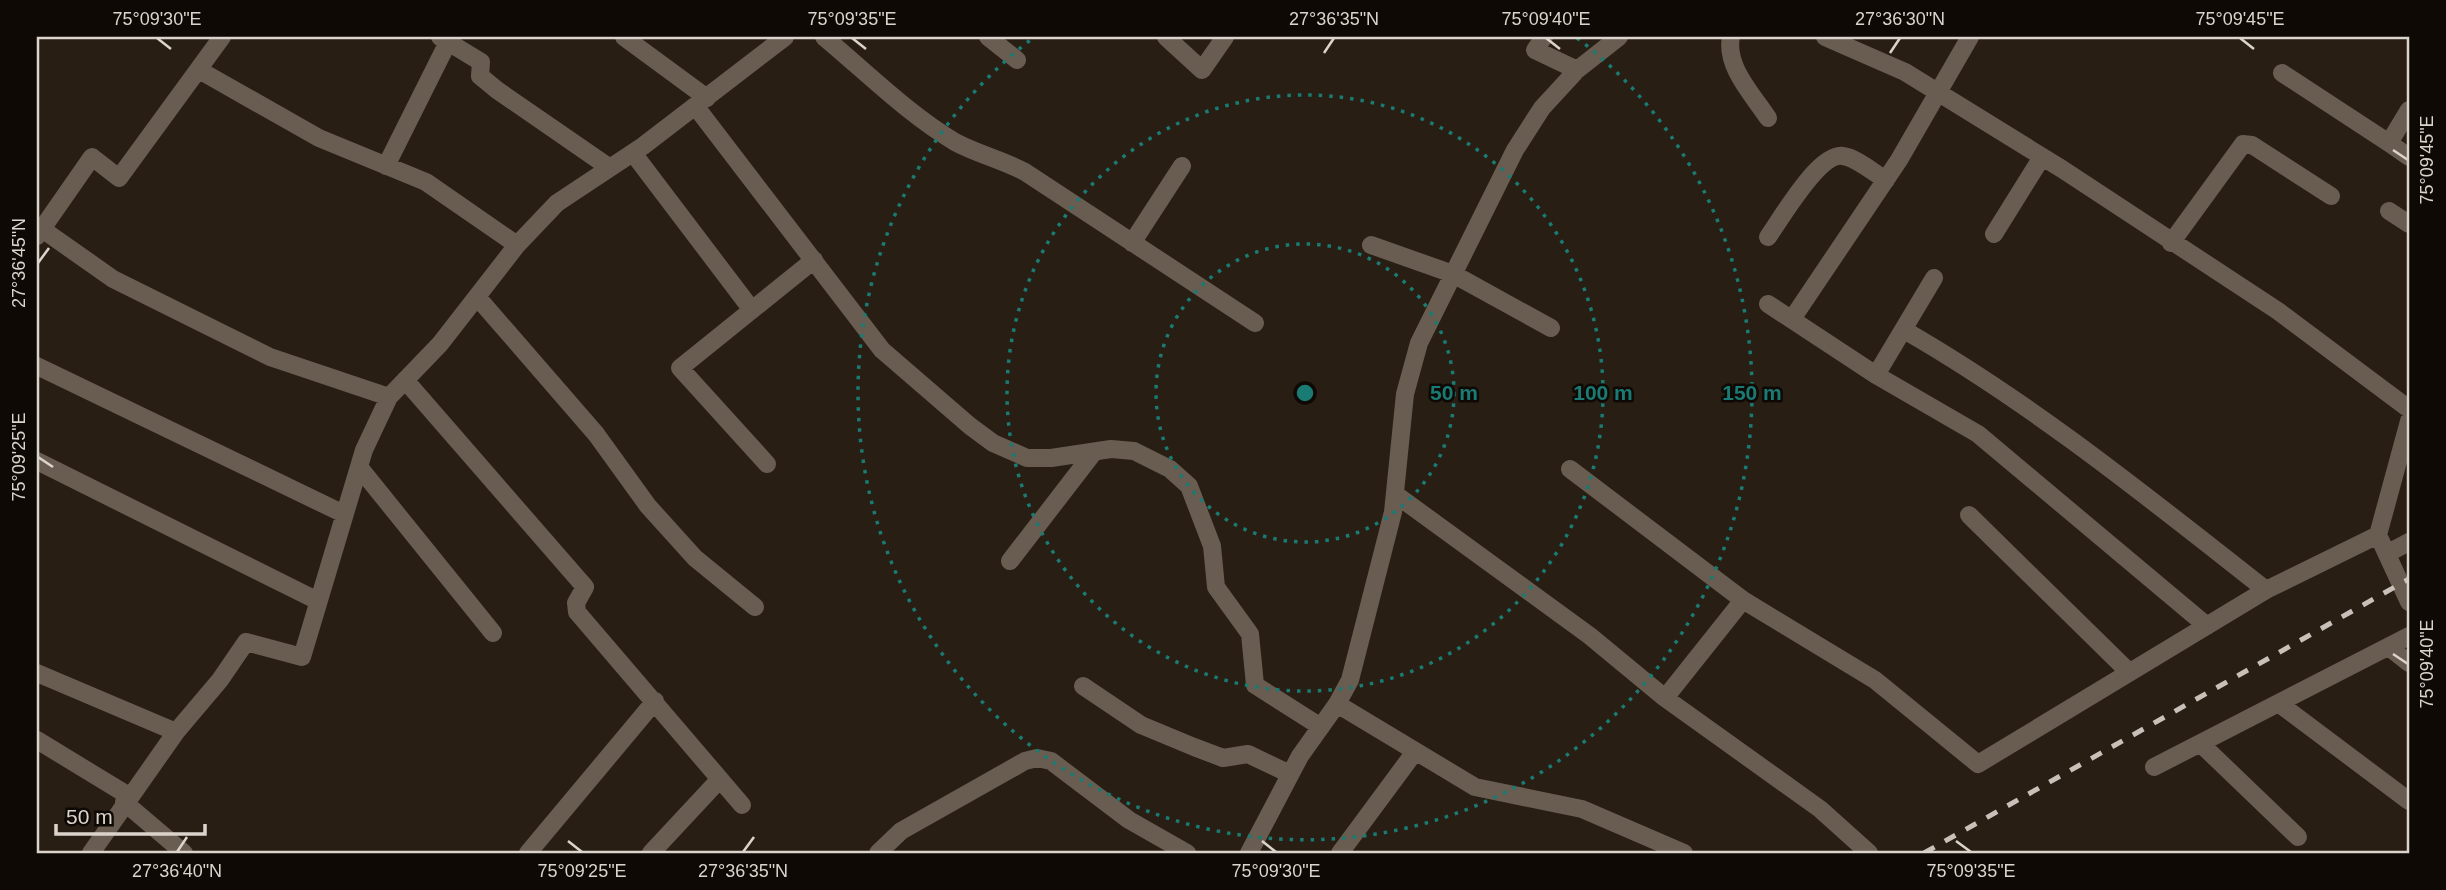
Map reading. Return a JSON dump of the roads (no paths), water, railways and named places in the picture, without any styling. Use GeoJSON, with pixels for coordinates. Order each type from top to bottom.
{"type":"FeatureCollection","features":[{"type":"Feature","properties":{"kind":"street"},"geometry":{"type":"LineString","coordinates":[[222,37],[119,178],[92,157],[39,232],[113,279],[270,357],[389,397]]}},
{"type":"Feature","properties":{"kind":"street"},"geometry":{"type":"LineString","coordinates":[[624,37],[702,102],[814,260],[882,350],[993,443],[1027,458],[1051,458],[1111,449],[1134,451],[1170,469],[1189,486],[1212,546],[1216,587],[1250,634],[1255,685],[1321,727]]}},
{"type":"Feature","properties":{"kind":"street"},"geometry":{"type":"LineString","coordinates":[[91,853],[176,732],[220,680],[246,642],[303,657],[359,467],[389,397],[478,298],[517,245],[557,203],[633,153],[785,37]]}},
{"type":"Feature","properties":{"kind":"street"},"geometry":{"type":"LineString","coordinates":[[824,37],[930,125],[958,144],[1001,159],[1025,172],[1255,323]]}},
{"type":"Feature","properties":{"kind":"street"},"geometry":{"type":"LineString","coordinates":[[988,37],[1017,60]]}},
{"type":"Feature","properties":{"kind":"street"},"geometry":{"type":"LineString","coordinates":[[1166,37],[1202,70],[1225,37]]}},
{"type":"Feature","properties":{"kind":"street"},"geometry":{"type":"LineString","coordinates":[[1249,853],[1290,774],[1350,680],[1393,512],[1405,394],[1419,343],[1515,149],[1542,108],[1577,70],[1619,37]]}},
{"type":"Feature","properties":{"kind":"street"},"geometry":{"type":"LineString","coordinates":[[1731,37],[1728,50],[1733,65],[1768,118]]}},
{"type":"Feature","properties":{"kind":"street"},"geometry":{"type":"LineString","coordinates":[[1825,37],[1905,72],[1941,92],[2278,311],[2409,409]]}},
{"type":"Feature","properties":{"kind":"street"},"geometry":{"type":"LineString","coordinates":[[1792,319],[1886,180],[1941,92],[1970,37]]}},
{"type":"Feature","properties":{"kind":"street"},"geometry":{"type":"LineString","coordinates":[[386,166],[444,39],[481,62],[480,76],[497,90],[610,168]]}},
{"type":"Feature","properties":{"kind":"street"},"geometry":{"type":"LineString","coordinates":[[1537,39],[1535,50],[1577,70]]}},
{"type":"Feature","properties":{"kind":"street"},"geometry":{"type":"LineString","coordinates":[[199,70],[319,138],[426,181],[517,245]]}},
{"type":"Feature","properties":{"kind":"street"},"geometry":{"type":"LineString","coordinates":[[2281,73],[2409,157]]}},
{"type":"Feature","properties":{"kind":"street"},"geometry":{"type":"LineString","coordinates":[[2389,143],[2409,110]]}},
{"type":"Feature","properties":{"kind":"street"},"geometry":{"type":"LineString","coordinates":[[2171,243],[2243,144],[2252,145],[2331,195]]}},
{"type":"Feature","properties":{"kind":"street"},"geometry":{"type":"LineString","coordinates":[[633,153],[752,310]]}},
{"type":"Feature","properties":{"kind":"street"},"geometry":{"type":"LineString","coordinates":[[1768,237],[1804,186],[1820,167],[1835,156],[1845,156],[1886,180]]}},
{"type":"Feature","properties":{"kind":"street"},"geometry":{"type":"LineString","coordinates":[[1994,234],[2042,157]]}},
{"type":"Feature","properties":{"kind":"street"},"geometry":{"type":"LineString","coordinates":[[1132,243],[1182,166]]}},
{"type":"Feature","properties":{"kind":"street"},"geometry":{"type":"LineString","coordinates":[[2389,211],[2409,224]]}},
{"type":"Feature","properties":{"kind":"street"},"geometry":{"type":"LineString","coordinates":[[1371,245],[1453,274],[1551,328]]}},
{"type":"Feature","properties":{"kind":"street"},"geometry":{"type":"LineString","coordinates":[[767,464],[680,368],[814,260]]}},
{"type":"Feature","properties":{"kind":"street"},"geometry":{"type":"LineString","coordinates":[[1876,375],[1934,278]]}},
{"type":"Feature","properties":{"kind":"street"},"geometry":{"type":"LineString","coordinates":[[478,298],[596,434],[656,514],[695,558],[755,607]]}},
{"type":"Feature","properties":{"kind":"street"},"geometry":{"type":"LineString","coordinates":[[1768,304],[1876,375],[1978,434],[2207,625]]}},
{"type":"Feature","properties":{"kind":"street"},"geometry":{"type":"LineString","coordinates":[[1904,330],[1948,355],[2047,424],[2266,590]]}},
{"type":"Feature","properties":{"kind":"street"},"geometry":{"type":"LineString","coordinates":[[37,366],[344,514]]}},
{"type":"Feature","properties":{"kind":"street"},"geometry":{"type":"LineString","coordinates":[[405,380],[585,587],[576,603],[577,612],[742,805]]}},
{"type":"Feature","properties":{"kind":"street"},"geometry":{"type":"LineString","coordinates":[[2409,421],[2378,535],[2409,602]]}},
{"type":"Feature","properties":{"kind":"street"},"geometry":{"type":"LineString","coordinates":[[1010,561],[1094,452]]}},
{"type":"Feature","properties":{"kind":"street"},"geometry":{"type":"LineString","coordinates":[[37,461],[318,601]]}},
{"type":"Feature","properties":{"kind":"street"},"geometry":{"type":"LineString","coordinates":[[359,467],[493,633]]}},
{"type":"Feature","properties":{"kind":"street"},"geometry":{"type":"LineString","coordinates":[[1570,468],[1743,600],[1875,680],[1978,764],[2266,590],[2378,535]]}},
{"type":"Feature","properties":{"kind":"street"},"geometry":{"type":"LineString","coordinates":[[1395,494],[1590,636],[1665,698],[1821,809],[1869,853]]}},
{"type":"Feature","properties":{"kind":"street"},"geometry":{"type":"LineString","coordinates":[[1969,515],[2129,672]]}},
{"type":"Feature","properties":{"kind":"street"},"geometry":{"type":"LineString","coordinates":[[2388,553],[2409,542]]}},
{"type":"Feature","properties":{"kind":"street"},"geometry":{"type":"LineString","coordinates":[[1665,698],[1743,600]]}},
{"type":"Feature","properties":{"kind":"street"},"geometry":{"type":"LineString","coordinates":[[2154,767],[2281,705],[2409,636]]}},
{"type":"Feature","properties":{"kind":"street"},"geometry":{"type":"LineString","coordinates":[[2390,648],[2409,663]]}},
{"type":"Feature","properties":{"kind":"street"},"geometry":{"type":"LineString","coordinates":[[37,673],[176,732]]}},
{"type":"Feature","properties":{"kind":"street"},"geometry":{"type":"LineString","coordinates":[[1083,686],[1141,725],[1223,758],[1248,754],[1290,774]]}},
{"type":"Feature","properties":{"kind":"street"},"geometry":{"type":"LineString","coordinates":[[528,853],[655,701]]}},
{"type":"Feature","properties":{"kind":"street"},"geometry":{"type":"LineString","coordinates":[[1337,704],[1414,753],[1475,787],[1582,809],[1684,853]]}},
{"type":"Feature","properties":{"kind":"street"},"geometry":{"type":"LineString","coordinates":[[2281,705],[2409,801]]}},
{"type":"Feature","properties":{"kind":"street"},"geometry":{"type":"LineString","coordinates":[[37,740],[127,799],[184,853]]}},
{"type":"Feature","properties":{"kind":"street"},"geometry":{"type":"LineString","coordinates":[[2201,744],[2298,837]]}},
{"type":"Feature","properties":{"kind":"street"},"geometry":{"type":"LineString","coordinates":[[1340,853],[1414,753]]}},
{"type":"Feature","properties":{"kind":"street"},"geometry":{"type":"LineString","coordinates":[[878,853],[901,831],[1025,761],[1037,758],[1051,761],[1129,820],[1187,853]]}},
{"type":"Feature","properties":{"kind":"street"},"geometry":{"type":"LineString","coordinates":[[651,853],[720,779]]}},
{"type":"Feature","properties":{"kind":"railway"},"geometry":{"type":"LineString","coordinates":[[1924,853],[2409,579]]}}]}
